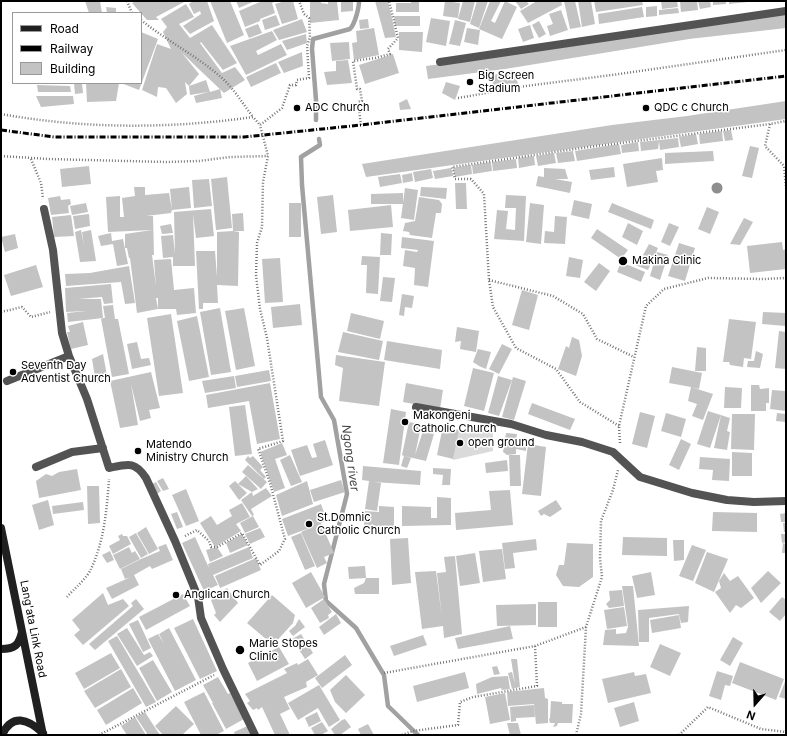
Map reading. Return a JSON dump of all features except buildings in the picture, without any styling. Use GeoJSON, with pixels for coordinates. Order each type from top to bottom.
{"type":"FeatureCollection","features":[{"type":"Feature","properties":{"kind":"main road","name":"Lang'ata Link Road"},"geometry":{"type":"LineString","coordinates":[[1,528],[43,734]]}},
{"type":"Feature","properties":{"kind":"main road"},"geometry":{"type":"LineString","coordinates":[[1,649],[14,647],[19,642],[22,632]]}},
{"type":"Feature","properties":{"kind":"main road"},"geometry":{"type":"LineString","coordinates":[[2,735],[11,723],[23,720],[35,726],[43,734]]}},
{"type":"Feature","properties":{"kind":"street"},"geometry":{"type":"LineString","coordinates":[[440,62],[786,11]]}},
{"type":"Feature","properties":{"kind":"street"},"geometry":{"type":"LineString","coordinates":[[44,209],[52,242],[62,333],[69,356],[87,399],[109,468],[123,465],[134,465],[141,470],[146,478],[176,541],[198,596],[201,618],[223,669],[256,735]]}},
{"type":"Feature","properties":{"kind":"street"},"geometry":{"type":"LineString","coordinates":[[7,381],[69,356]]}},
{"type":"Feature","properties":{"kind":"street"},"geometry":{"type":"LineString","coordinates":[[416,407],[511,424],[546,435],[582,442],[613,452],[640,478],[698,494],[727,500],[754,502],[786,501]]}},
{"type":"Feature","properties":{"kind":"street"},"geometry":{"type":"LineString","coordinates":[[36,467],[72,452],[103,448]]}},
{"type":"Feature","properties":{"kind":"path"},"geometry":{"type":"LineString","coordinates":[[127,1],[132,12]]}},
{"type":"Feature","properties":{"kind":"path"},"geometry":{"type":"LineString","coordinates":[[260,125],[282,108],[290,85],[296,85],[297,80],[309,78],[307,46],[310,37],[309,18],[304,14],[299,1]]}},
{"type":"Feature","properties":{"kind":"path"},"geometry":{"type":"LineString","coordinates":[[361,125],[358,102],[362,101],[360,89],[357,89],[353,61],[390,54],[388,49],[398,38],[389,1]]}},
{"type":"Feature","properties":{"kind":"path"},"geometry":{"type":"LineString","coordinates":[[142,21],[222,78],[260,125],[268,156],[263,182],[262,227],[257,243],[256,276],[260,309],[269,346],[283,441],[258,449],[270,483],[285,539],[279,551],[260,565],[242,533],[214,548],[197,530],[176,541]]}},
{"type":"Feature","properties":{"kind":"path"},"geometry":{"type":"LineString","coordinates":[[458,98],[526,86],[786,50]]}},
{"type":"Feature","properties":{"kind":"path"},"geometry":{"type":"LineString","coordinates":[[1,114],[38,121],[129,125],[202,124],[253,117]]}},
{"type":"Feature","properties":{"kind":"path"},"geometry":{"type":"LineString","coordinates":[[619,426],[580,402],[556,369],[516,348],[493,306],[489,280],[484,194],[471,180],[455,179],[452,167],[786,121]]}},
{"type":"Feature","properties":{"kind":"path"},"geometry":{"type":"LineString","coordinates":[[770,124],[765,146],[784,166],[786,187]]}},
{"type":"Feature","properties":{"kind":"path"},"geometry":{"type":"LineString","coordinates":[[1,156],[30,159],[166,162],[199,161],[230,157],[268,156]]}},
{"type":"Feature","properties":{"kind":"path"},"geometry":{"type":"LineString","coordinates":[[30,159],[41,183],[44,209]]}},
{"type":"Feature","properties":{"kind":"path"},"geometry":{"type":"LineString","coordinates":[[489,280],[553,296],[583,314],[597,339],[634,357]]}},
{"type":"Feature","properties":{"kind":"path"},"geometry":{"type":"LineString","coordinates":[[1,312],[22,307],[34,317],[60,309]]}},
{"type":"Feature","properties":{"kind":"path"},"geometry":{"type":"LineString","coordinates":[[67,597],[90,570],[100,544],[108,500],[109,468]]}},
{"type":"Feature","properties":{"kind":"path"},"geometry":{"type":"LineString","coordinates":[[384,673],[535,646],[586,627]]}},
{"type":"Feature","properties":{"kind":"path"},"geometry":{"type":"LineString","coordinates":[[402,735],[413,731],[458,725],[460,702],[473,697],[537,686],[535,646]]}},
{"type":"Feature","properties":{"kind":"path"},"geometry":{"type":"LineString","coordinates":[[99,735],[162,703],[223,669]]}},
{"type":"Feature","properties":{"kind":"path"},"geometry":{"type":"LineString","coordinates":[[679,735],[708,707],[761,729],[786,732]]}},
{"type":"Feature","properties":{"kind":"shaded area"},"geometry":{"type":"Polygon","coordinates":[[[493,428],[493,451],[453,460],[454,432],[493,428]]]}},
{"type":"Feature","properties":{"kind":"waterway","name":"Ngong river"},"geometry":{"type":"LineString","coordinates":[[316,120],[312,49],[313,39],[350,29],[354,24],[359,1]]}},
{"type":"Feature","properties":{"kind":"waterway","name":"Ngong river"},"geometry":{"type":"LineString","coordinates":[[319,139],[320,145],[301,157],[302,185],[321,397],[334,420],[347,494],[324,584],[326,601],[356,628],[384,675],[388,706],[418,735]]}},
{"type":"Feature","properties":{"kind":"railway"},"geometry":{"type":"LineString","coordinates":[[1,130],[54,137],[244,137],[786,76]]}},
{"type":"Feature","properties":{"kind":"place","name":"Big Screen Stadium"},"geometry":{"type":"Point","coordinates":[470,82]}},
{"type":"Feature","properties":{"kind":"place","name":"ADC Church"},"geometry":{"type":"Point","coordinates":[297,108]}},
{"type":"Feature","properties":{"kind":"place","name":"QDC c Church"},"geometry":{"type":"Point","coordinates":[646,108]}},
{"type":"Feature","properties":{"kind":"place","name":"Makina Clinic"},"geometry":{"type":"Point","coordinates":[623,261]}},
{"type":"Feature","properties":{"kind":"place","name":"Seventh Day Adventist Church"},"geometry":{"type":"Point","coordinates":[13,372]}},
{"type":"Feature","properties":{"kind":"place","name":"Makongeni Catholic Church"},"geometry":{"type":"Point","coordinates":[405,422]}},
{"type":"Feature","properties":{"kind":"place","name":"open ground"},"geometry":{"type":"Point","coordinates":[460,443]}},
{"type":"Feature","properties":{"kind":"place","name":"Matendo Ministry Church"},"geometry":{"type":"Point","coordinates":[138,451]}},
{"type":"Feature","properties":{"kind":"place","name":"St.Domnic Catholic Church"},"geometry":{"type":"Point","coordinates":[309,524]}},
{"type":"Feature","properties":{"kind":"place","name":"Anglican Church"},"geometry":{"type":"Point","coordinates":[176,595]}},
{"type":"Feature","properties":{"kind":"place","name":"Marie Stopes Clinic"},"geometry":{"type":"Point","coordinates":[240,650]}}]}
